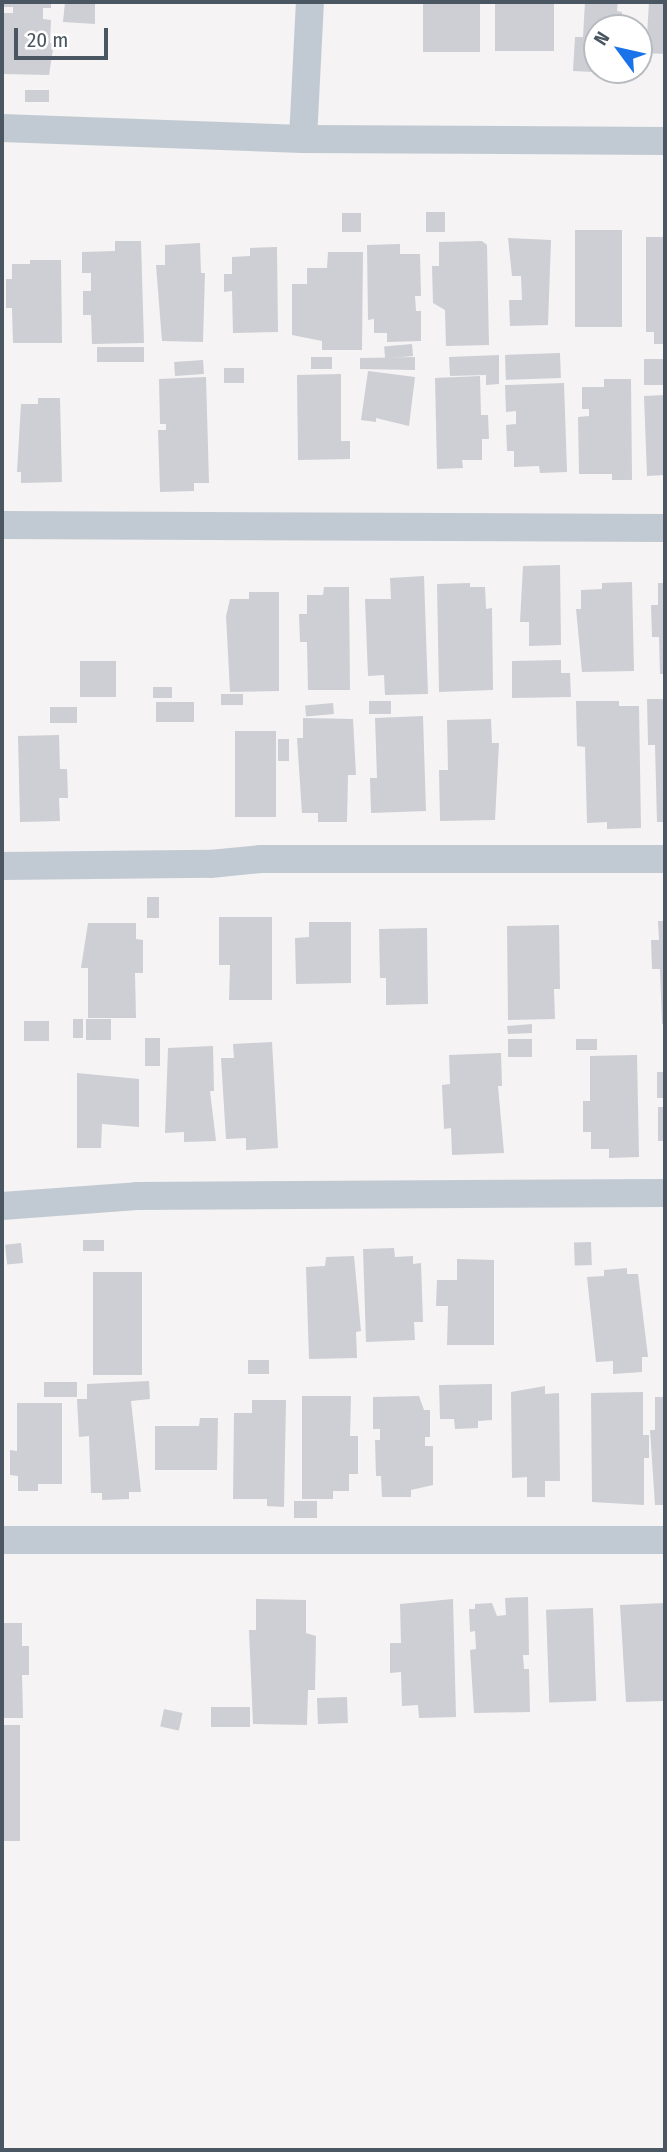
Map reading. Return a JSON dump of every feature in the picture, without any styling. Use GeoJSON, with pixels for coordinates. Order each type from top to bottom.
{"type":"FeatureCollection","features":[{"type":"Feature","properties":{"kind":"street"},"geometry":{"type":"LineString","coordinates":[[303,139],[310,2]]}},
{"type":"Feature","properties":{"kind":"street"},"geometry":{"type":"LineString","coordinates":[[2,128],[303,139],[665,141]]}},
{"type":"Feature","properties":{"kind":"street"},"geometry":{"type":"LineString","coordinates":[[2,525],[665,528]]}},
{"type":"Feature","properties":{"kind":"street"},"geometry":{"type":"LineString","coordinates":[[2,866],[210,864],[261,859],[665,859]]}},
{"type":"Feature","properties":{"kind":"street"},"geometry":{"type":"LineString","coordinates":[[2,1206],[137,1196],[665,1193]]}},
{"type":"Feature","properties":{"kind":"street"},"geometry":{"type":"LineString","coordinates":[[2,1540],[665,1540]]}},
{"type":"Feature","properties":{"kind":"building"},"geometry":{"type":"Polygon","coordinates":[[[2,2],[51,2],[51,8],[43,8],[43,19],[51,20],[50,43],[54,43],[49,75],[2,74],[2,13],[13,13],[13,7],[2,7],[2,2]]]}},
{"type":"Feature","properties":{"kind":"building"},"geometry":{"type":"Polygon","coordinates":[[[65,2],[95,2],[95,24],[63,22],[65,2]]]}},
{"type":"Feature","properties":{"kind":"building"},"geometry":{"type":"Polygon","coordinates":[[[423,2],[480,2],[480,52],[423,52],[423,2]]]}},
{"type":"Feature","properties":{"kind":"building"},"geometry":{"type":"Polygon","coordinates":[[[495,2],[554,2],[554,51],[495,51],[495,2]]]}},
{"type":"Feature","properties":{"kind":"building"},"geometry":{"type":"Polygon","coordinates":[[[585,2],[618,2],[617,11],[622,12],[622,14],[584,14],[585,2]]]}},
{"type":"Feature","properties":{"kind":"building"},"geometry":{"type":"Polygon","coordinates":[[[649,2],[665,2],[665,54],[653,53],[653,14],[648,14],[649,2]]]}},
{"type":"Feature","properties":{"kind":"building"},"geometry":{"type":"Polygon","coordinates":[[[575,37],[583,37],[583,72],[573,71],[575,37]]]}},
{"type":"Feature","properties":{"kind":"building"},"geometry":{"type":"Polygon","coordinates":[[[25,90],[49,90],[49,102],[25,102],[25,90]]]}},
{"type":"Feature","properties":{"kind":"building"},"geometry":{"type":"Polygon","coordinates":[[[426,212],[445,212],[445,232],[426,232],[426,212]]]}},
{"type":"Feature","properties":{"kind":"building"},"geometry":{"type":"Polygon","coordinates":[[[342,213],[361,213],[361,232],[342,232],[342,213]]]}},
{"type":"Feature","properties":{"kind":"building"},"geometry":{"type":"Polygon","coordinates":[[[575,230],[622,230],[622,327],[575,327],[575,230]]]}},
{"type":"Feature","properties":{"kind":"building"},"geometry":{"type":"Polygon","coordinates":[[[646,237],[665,237],[665,344],[654,344],[654,332],[646,332],[646,237]]]}},
{"type":"Feature","properties":{"kind":"building"},"geometry":{"type":"Polygon","coordinates":[[[508,238],[551,240],[548,325],[510,326],[509,300],[522,300],[521,276],[512,276],[508,238]]]}},
{"type":"Feature","properties":{"kind":"building"},"geometry":{"type":"Polygon","coordinates":[[[115,241],[141,241],[144,343],[92,344],[91,315],[83,315],[83,291],[91,291],[91,273],[82,273],[82,252],[115,251],[115,241]]]}},
{"type":"Feature","properties":{"kind":"building"},"geometry":{"type":"Polygon","coordinates":[[[482,241],[487,245],[489,345],[446,346],[445,310],[433,303],[432,266],[439,266],[439,242],[482,241]]]}},
{"type":"Feature","properties":{"kind":"building"},"geometry":{"type":"Polygon","coordinates":[[[200,243],[201,273],[205,273],[203,342],[162,341],[156,265],[165,265],[165,245],[200,243]]]}},
{"type":"Feature","properties":{"kind":"building"},"geometry":{"type":"Polygon","coordinates":[[[400,244],[400,254],[420,254],[421,296],[415,296],[416,311],[421,311],[421,341],[387,342],[387,333],[374,333],[374,319],[368,320],[367,245],[400,244]]]}},
{"type":"Feature","properties":{"kind":"building"},"geometry":{"type":"Polygon","coordinates":[[[277,247],[278,332],[233,333],[232,291],[224,292],[224,274],[232,274],[232,257],[250,256],[250,248],[277,247]]]}},
{"type":"Feature","properties":{"kind":"building"},"geometry":{"type":"Polygon","coordinates":[[[328,252],[363,252],[362,350],[322,350],[322,341],[292,335],[292,284],[307,284],[307,268],[327,268],[328,252]]]}},
{"type":"Feature","properties":{"kind":"building"},"geometry":{"type":"Polygon","coordinates":[[[30,260],[61,260],[62,343],[13,343],[12,308],[6,308],[6,279],[12,279],[12,264],[30,264],[30,260]]]}},
{"type":"Feature","properties":{"kind":"building"},"geometry":{"type":"Polygon","coordinates":[[[412,344],[413,356],[385,358],[384,346],[412,344]]]}},
{"type":"Feature","properties":{"kind":"building"},"geometry":{"type":"Polygon","coordinates":[[[97,347],[144,347],[144,362],[97,362],[97,347]]]}},
{"type":"Feature","properties":{"kind":"building"},"geometry":{"type":"Polygon","coordinates":[[[560,353],[561,378],[506,380],[505,355],[560,353]]]}},
{"type":"Feature","properties":{"kind":"building"},"geometry":{"type":"Polygon","coordinates":[[[499,355],[499,384],[486,385],[486,375],[450,376],[449,357],[499,355]]]}},
{"type":"Feature","properties":{"kind":"building"},"geometry":{"type":"Polygon","coordinates":[[[311,357],[332,357],[332,369],[311,369],[311,357]]]}},
{"type":"Feature","properties":{"kind":"building"},"geometry":{"type":"Polygon","coordinates":[[[415,357],[415,370],[360,369],[360,358],[415,357]]]}},
{"type":"Feature","properties":{"kind":"building"},"geometry":{"type":"Polygon","coordinates":[[[644,359],[665,359],[665,385],[644,385],[644,359]]]}},
{"type":"Feature","properties":{"kind":"building"},"geometry":{"type":"Polygon","coordinates":[[[203,360],[204,374],[175,376],[174,362],[203,360]]]}},
{"type":"Feature","properties":{"kind":"building"},"geometry":{"type":"Polygon","coordinates":[[[224,368],[244,368],[244,383],[224,383],[224,368]]]}},
{"type":"Feature","properties":{"kind":"building"},"geometry":{"type":"Polygon","coordinates":[[[368,371],[415,377],[409,426],[376,418],[376,422],[361,420],[368,371]]]}},
{"type":"Feature","properties":{"kind":"building"},"geometry":{"type":"Polygon","coordinates":[[[341,374],[341,441],[350,441],[350,459],[298,460],[297,375],[341,374]]]}},
{"type":"Feature","properties":{"kind":"building"},"geometry":{"type":"Polygon","coordinates":[[[480,376],[481,415],[488,415],[489,439],[482,439],[482,460],[462,460],[463,468],[437,469],[435,378],[480,376]]]}},
{"type":"Feature","properties":{"kind":"building"},"geometry":{"type":"Polygon","coordinates":[[[206,377],[209,483],[194,483],[194,491],[160,492],[158,430],[166,430],[166,424],[160,424],[159,379],[206,377]]]}},
{"type":"Feature","properties":{"kind":"building"},"geometry":{"type":"Polygon","coordinates":[[[604,379],[631,379],[632,480],[612,480],[612,474],[579,474],[578,417],[589,416],[589,409],[582,409],[582,387],[604,387],[604,379]]]}},
{"type":"Feature","properties":{"kind":"building"},"geometry":{"type":"Polygon","coordinates":[[[564,383],[567,472],[540,473],[539,466],[514,467],[514,451],[507,451],[506,425],[516,424],[516,411],[506,412],[505,385],[564,383]]]}},
{"type":"Feature","properties":{"kind":"building"},"geometry":{"type":"Polygon","coordinates":[[[665,395],[665,475],[647,476],[644,396],[665,395]]]}},
{"type":"Feature","properties":{"kind":"building"},"geometry":{"type":"Polygon","coordinates":[[[38,398],[60,398],[62,482],[21,483],[21,472],[17,472],[21,404],[38,404],[38,398]]]}},
{"type":"Feature","properties":{"kind":"building"},"geometry":{"type":"Polygon","coordinates":[[[560,565],[561,645],[529,646],[529,622],[520,622],[523,566],[560,565]]]}},
{"type":"Feature","properties":{"kind":"building"},"geometry":{"type":"Polygon","coordinates":[[[424,576],[428,694],[385,695],[384,675],[368,676],[365,599],[391,599],[390,578],[424,576]]]}},
{"type":"Feature","properties":{"kind":"building"},"geometry":{"type":"Polygon","coordinates":[[[632,582],[634,671],[582,672],[576,609],[581,609],[581,590],[602,589],[602,583],[632,582]]]}},
{"type":"Feature","properties":{"kind":"building"},"geometry":{"type":"Polygon","coordinates":[[[470,583],[470,587],[485,587],[486,609],[492,608],[493,690],[439,692],[437,584],[470,583]]]}},
{"type":"Feature","properties":{"kind":"building"},"geometry":{"type":"Polygon","coordinates":[[[658,583],[665,583],[665,674],[660,674],[659,637],[652,637],[651,605],[658,605],[658,583]]]}},
{"type":"Feature","properties":{"kind":"building"},"geometry":{"type":"Polygon","coordinates":[[[324,587],[349,587],[350,690],[308,690],[307,642],[300,642],[299,614],[307,614],[307,595],[323,595],[324,587]]]}},
{"type":"Feature","properties":{"kind":"building"},"geometry":{"type":"Polygon","coordinates":[[[249,592],[279,592],[279,691],[230,692],[226,616],[230,599],[249,599],[249,592]]]}},
{"type":"Feature","properties":{"kind":"building"},"geometry":{"type":"Polygon","coordinates":[[[561,660],[561,673],[570,673],[571,697],[512,698],[512,661],[561,660]]]}},
{"type":"Feature","properties":{"kind":"building"},"geometry":{"type":"Polygon","coordinates":[[[80,661],[116,661],[116,697],[80,697],[80,661]]]}},
{"type":"Feature","properties":{"kind":"building"},"geometry":{"type":"Polygon","coordinates":[[[153,687],[172,687],[172,698],[153,698],[153,687]]]}},
{"type":"Feature","properties":{"kind":"building"},"geometry":{"type":"Polygon","coordinates":[[[221,694],[243,694],[243,705],[221,705],[221,694]]]}},
{"type":"Feature","properties":{"kind":"building"},"geometry":{"type":"Polygon","coordinates":[[[647,699],[665,699],[665,822],[657,822],[655,745],[648,745],[647,699]]]}},
{"type":"Feature","properties":{"kind":"building"},"geometry":{"type":"Polygon","coordinates":[[[369,701],[391,701],[391,714],[369,714],[369,701]]]}},
{"type":"Feature","properties":{"kind":"building"},"geometry":{"type":"Polygon","coordinates":[[[576,701],[619,701],[619,706],[639,706],[641,828],[607,829],[607,822],[587,823],[585,747],[577,746],[576,701]]]}},
{"type":"Feature","properties":{"kind":"building"},"geometry":{"type":"Polygon","coordinates":[[[156,702],[194,702],[194,722],[156,722],[156,702]]]}},
{"type":"Feature","properties":{"kind":"building"},"geometry":{"type":"Polygon","coordinates":[[[333,703],[334,714],[306,716],[305,705],[333,703]]]}},
{"type":"Feature","properties":{"kind":"building"},"geometry":{"type":"Polygon","coordinates":[[[50,707],[77,707],[77,723],[50,723],[50,707]]]}},
{"type":"Feature","properties":{"kind":"building"},"geometry":{"type":"Polygon","coordinates":[[[423,716],[426,811],[371,813],[370,778],[377,778],[375,718],[423,716]]]}},
{"type":"Feature","properties":{"kind":"building"},"geometry":{"type":"Polygon","coordinates":[[[303,718],[353,719],[356,775],[348,775],[347,822],[318,822],[318,813],[302,813],[297,738],[303,738],[303,718]]]}},
{"type":"Feature","properties":{"kind":"building"},"geometry":{"type":"Polygon","coordinates":[[[491,719],[492,743],[499,743],[495,820],[440,821],[439,770],[448,770],[447,720],[491,719]]]}},
{"type":"Feature","properties":{"kind":"building"},"geometry":{"type":"Polygon","coordinates":[[[235,731],[276,731],[276,817],[235,817],[235,731]]]}},
{"type":"Feature","properties":{"kind":"building"},"geometry":{"type":"Polygon","coordinates":[[[59,735],[60,769],[67,769],[68,798],[59,798],[60,821],[20,822],[18,736],[59,735]]]}},
{"type":"Feature","properties":{"kind":"building"},"geometry":{"type":"Polygon","coordinates":[[[278,739],[289,739],[289,761],[278,761],[278,739]]]}},
{"type":"Feature","properties":{"kind":"building"},"geometry":{"type":"Polygon","coordinates":[[[147,897],[159,897],[159,918],[147,918],[147,897]]]}},
{"type":"Feature","properties":{"kind":"building"},"geometry":{"type":"Polygon","coordinates":[[[219,917],[272,917],[272,1000],[229,1000],[230,965],[219,965],[219,917]]]}},
{"type":"Feature","properties":{"kind":"building"},"geometry":{"type":"Polygon","coordinates":[[[658,921],[665,921],[665,1024],[662,1024],[660,969],[652,969],[651,940],[659,940],[658,921]]]}},
{"type":"Feature","properties":{"kind":"building"},"geometry":{"type":"Polygon","coordinates":[[[309,922],[351,922],[351,983],[296,984],[295,938],[309,937],[309,922]]]}},
{"type":"Feature","properties":{"kind":"building"},"geometry":{"type":"Polygon","coordinates":[[[88,923],[136,923],[136,939],[143,940],[143,973],[135,973],[136,1018],[88,1018],[88,968],[81,968],[88,923]]]}},
{"type":"Feature","properties":{"kind":"building"},"geometry":{"type":"Polygon","coordinates":[[[559,925],[560,989],[554,989],[555,1019],[508,1020],[507,926],[559,925]]]}},
{"type":"Feature","properties":{"kind":"building"},"geometry":{"type":"Polygon","coordinates":[[[427,928],[428,1004],[386,1005],[386,978],[380,978],[379,929],[427,928]]]}},
{"type":"Feature","properties":{"kind":"building"},"geometry":{"type":"Polygon","coordinates":[[[73,1019],[83,1019],[83,1038],[73,1038],[73,1019]]]}},
{"type":"Feature","properties":{"kind":"building"},"geometry":{"type":"Polygon","coordinates":[[[86,1019],[111,1019],[111,1040],[86,1040],[86,1019]]]}},
{"type":"Feature","properties":{"kind":"building"},"geometry":{"type":"Polygon","coordinates":[[[24,1021],[49,1021],[49,1041],[24,1041],[24,1021]]]}},
{"type":"Feature","properties":{"kind":"building"},"geometry":{"type":"Polygon","coordinates":[[[532,1024],[532,1033],[508,1034],[507,1026],[532,1024]]]}},
{"type":"Feature","properties":{"kind":"building"},"geometry":{"type":"Polygon","coordinates":[[[145,1038],[160,1038],[160,1066],[145,1066],[145,1038]]]}},
{"type":"Feature","properties":{"kind":"building"},"geometry":{"type":"Polygon","coordinates":[[[508,1039],[532,1039],[532,1057],[508,1057],[508,1039]]]}},
{"type":"Feature","properties":{"kind":"building"},"geometry":{"type":"Polygon","coordinates":[[[576,1039],[597,1039],[597,1050],[576,1050],[576,1039]]]}},
{"type":"Feature","properties":{"kind":"building"},"geometry":{"type":"Polygon","coordinates":[[[272,1042],[278,1148],[246,1150],[246,1138],[226,1139],[221,1058],[234,1058],[233,1044],[272,1042]]]}},
{"type":"Feature","properties":{"kind":"building"},"geometry":{"type":"Polygon","coordinates":[[[213,1046],[214,1091],[210,1091],[216,1141],[184,1142],[184,1132],[165,1133],[168,1048],[213,1046]]]}},
{"type":"Feature","properties":{"kind":"building"},"geometry":{"type":"Polygon","coordinates":[[[501,1053],[502,1086],[498,1086],[504,1153],[452,1155],[451,1128],[444,1129],[442,1085],[450,1084],[449,1055],[501,1053]]]}},
{"type":"Feature","properties":{"kind":"building"},"geometry":{"type":"Polygon","coordinates":[[[637,1055],[639,1157],[609,1158],[609,1149],[591,1149],[591,1132],[583,1132],[583,1101],[590,1101],[590,1056],[637,1055]]]}},
{"type":"Feature","properties":{"kind":"building"},"geometry":{"type":"Polygon","coordinates":[[[657,1072],[665,1072],[665,1098],[657,1098],[657,1072]]]}},
{"type":"Feature","properties":{"kind":"building"},"geometry":{"type":"Polygon","coordinates":[[[77,1073],[139,1079],[139,1127],[102,1124],[101,1148],[77,1148],[77,1073]]]}},
{"type":"Feature","properties":{"kind":"building"},"geometry":{"type":"Polygon","coordinates":[[[658,1107],[665,1107],[665,1141],[658,1141],[658,1107]]]}},
{"type":"Feature","properties":{"kind":"building"},"geometry":{"type":"Polygon","coordinates":[[[83,1240],[104,1240],[104,1251],[83,1251],[83,1240]]]}},
{"type":"Feature","properties":{"kind":"building"},"geometry":{"type":"Polygon","coordinates":[[[591,1242],[592,1265],[575,1266],[574,1243],[591,1242]]]}},
{"type":"Feature","properties":{"kind":"building"},"geometry":{"type":"Polygon","coordinates":[[[21,1243],[23,1263],[7,1265],[5,1245],[21,1243]]]}},
{"type":"Feature","properties":{"kind":"building"},"geometry":{"type":"Polygon","coordinates":[[[394,1248],[395,1257],[413,1256],[413,1264],[421,1263],[423,1322],[414,1322],[415,1340],[366,1342],[363,1249],[394,1248]]]}},
{"type":"Feature","properties":{"kind":"building"},"geometry":{"type":"Polygon","coordinates":[[[354,1256],[361,1331],[356,1332],[357,1358],[309,1359],[306,1267],[325,1266],[326,1257],[354,1256]]]}},
{"type":"Feature","properties":{"kind":"building"},"geometry":{"type":"Polygon","coordinates":[[[457,1259],[494,1260],[494,1345],[447,1345],[448,1306],[436,1306],[437,1280],[457,1280],[457,1259]]]}},
{"type":"Feature","properties":{"kind":"building"},"geometry":{"type":"Polygon","coordinates":[[[627,1268],[627,1274],[638,1274],[648,1357],[642,1357],[642,1372],[613,1374],[613,1361],[596,1362],[587,1277],[604,1276],[604,1270],[627,1268]]]}},
{"type":"Feature","properties":{"kind":"building"},"geometry":{"type":"Polygon","coordinates":[[[93,1272],[142,1272],[142,1375],[93,1375],[93,1272]]]}},
{"type":"Feature","properties":{"kind":"building"},"geometry":{"type":"Polygon","coordinates":[[[248,1360],[269,1360],[269,1374],[248,1374],[248,1360]]]}},
{"type":"Feature","properties":{"kind":"building"},"geometry":{"type":"Polygon","coordinates":[[[149,1381],[150,1399],[131,1401],[141,1492],[129,1492],[129,1499],[102,1500],[102,1493],[91,1493],[89,1436],[79,1437],[77,1399],[87,1399],[87,1384],[149,1381]]]}},
{"type":"Feature","properties":{"kind":"building"},"geometry":{"type":"Polygon","coordinates":[[[44,1382],[77,1382],[77,1397],[44,1397],[44,1382]]]}},
{"type":"Feature","properties":{"kind":"building"},"geometry":{"type":"Polygon","coordinates":[[[492,1384],[492,1420],[478,1421],[478,1428],[455,1429],[454,1419],[440,1419],[439,1385],[492,1384]]]}},
{"type":"Feature","properties":{"kind":"building"},"geometry":{"type":"Polygon","coordinates":[[[545,1386],[545,1394],[559,1393],[560,1481],[545,1481],[545,1497],[527,1497],[527,1477],[512,1478],[511,1392],[545,1386]]]}},
{"type":"Feature","properties":{"kind":"building"},"geometry":{"type":"Polygon","coordinates":[[[643,1392],[643,1435],[649,1435],[649,1458],[644,1458],[644,1505],[592,1502],[591,1393],[643,1392]]]}},
{"type":"Feature","properties":{"kind":"building"},"geometry":{"type":"Polygon","coordinates":[[[302,1396],[351,1396],[350,1436],[358,1436],[358,1474],[349,1474],[349,1491],[333,1491],[333,1499],[302,1499],[302,1396]]]}},
{"type":"Feature","properties":{"kind":"building"},"geometry":{"type":"Polygon","coordinates":[[[419,1396],[424,1410],[430,1410],[430,1437],[425,1437],[425,1446],[433,1446],[433,1485],[411,1490],[411,1497],[382,1497],[381,1476],[376,1476],[375,1440],[380,1440],[380,1429],[373,1429],[373,1397],[419,1396]]]}},
{"type":"Feature","properties":{"kind":"building"},"geometry":{"type":"Polygon","coordinates":[[[655,1397],[665,1397],[665,1505],[655,1505],[650,1430],[655,1430],[655,1397]]]}},
{"type":"Feature","properties":{"kind":"building"},"geometry":{"type":"Polygon","coordinates":[[[252,1400],[286,1400],[284,1507],[267,1506],[267,1499],[233,1499],[234,1413],[252,1413],[252,1400]]]}},
{"type":"Feature","properties":{"kind":"building"},"geometry":{"type":"Polygon","coordinates":[[[17,1403],[62,1403],[62,1484],[38,1484],[38,1491],[18,1491],[18,1476],[10,1475],[10,1450],[17,1451],[17,1403]]]}},
{"type":"Feature","properties":{"kind":"building"},"geometry":{"type":"Polygon","coordinates":[[[200,1418],[218,1418],[217,1470],[155,1470],[155,1426],[199,1426],[200,1418]]]}},
{"type":"Feature","properties":{"kind":"building"},"geometry":{"type":"Polygon","coordinates":[[[294,1501],[317,1501],[317,1518],[294,1518],[294,1501]]]}},
{"type":"Feature","properties":{"kind":"building"},"geometry":{"type":"Polygon","coordinates":[[[528,1597],[529,1655],[523,1655],[524,1669],[529,1669],[530,1712],[474,1713],[470,1650],[476,1649],[475,1631],[470,1632],[469,1609],[475,1609],[475,1604],[492,1603],[497,1616],[506,1615],[505,1598],[528,1597]]]}},
{"type":"Feature","properties":{"kind":"building"},"geometry":{"type":"Polygon","coordinates":[[[256,1599],[306,1600],[306,1633],[316,1636],[315,1690],[308,1690],[307,1725],[253,1724],[249,1630],[256,1630],[256,1599]]]}},
{"type":"Feature","properties":{"kind":"building"},"geometry":{"type":"Polygon","coordinates":[[[453,1599],[456,1717],[419,1718],[418,1705],[402,1706],[401,1672],[390,1673],[390,1643],[401,1643],[400,1604],[453,1599]]]}},
{"type":"Feature","properties":{"kind":"building"},"geometry":{"type":"Polygon","coordinates":[[[665,1603],[665,1701],[626,1702],[620,1605],[665,1603]]]}},
{"type":"Feature","properties":{"kind":"building"},"geometry":{"type":"Polygon","coordinates":[[[593,1608],[596,1701],[549,1703],[546,1610],[593,1608]]]}},
{"type":"Feature","properties":{"kind":"building"},"geometry":{"type":"Polygon","coordinates":[[[2,1623],[22,1623],[22,1646],[29,1646],[29,1675],[22,1675],[23,1718],[2,1718],[2,1623]]]}},
{"type":"Feature","properties":{"kind":"building"},"geometry":{"type":"Polygon","coordinates":[[[347,1697],[348,1723],[318,1724],[317,1698],[347,1697]]]}},
{"type":"Feature","properties":{"kind":"building"},"geometry":{"type":"Polygon","coordinates":[[[211,1707],[250,1707],[250,1727],[211,1727],[211,1707]]]}},
{"type":"Feature","properties":{"kind":"building"},"geometry":{"type":"Polygon","coordinates":[[[164,1709],[183,1713],[179,1731],[160,1727],[164,1709]]]}},
{"type":"Feature","properties":{"kind":"building"},"geometry":{"type":"Polygon","coordinates":[[[2,1725],[20,1725],[20,1841],[2,1841],[2,1725]]]}}]}
